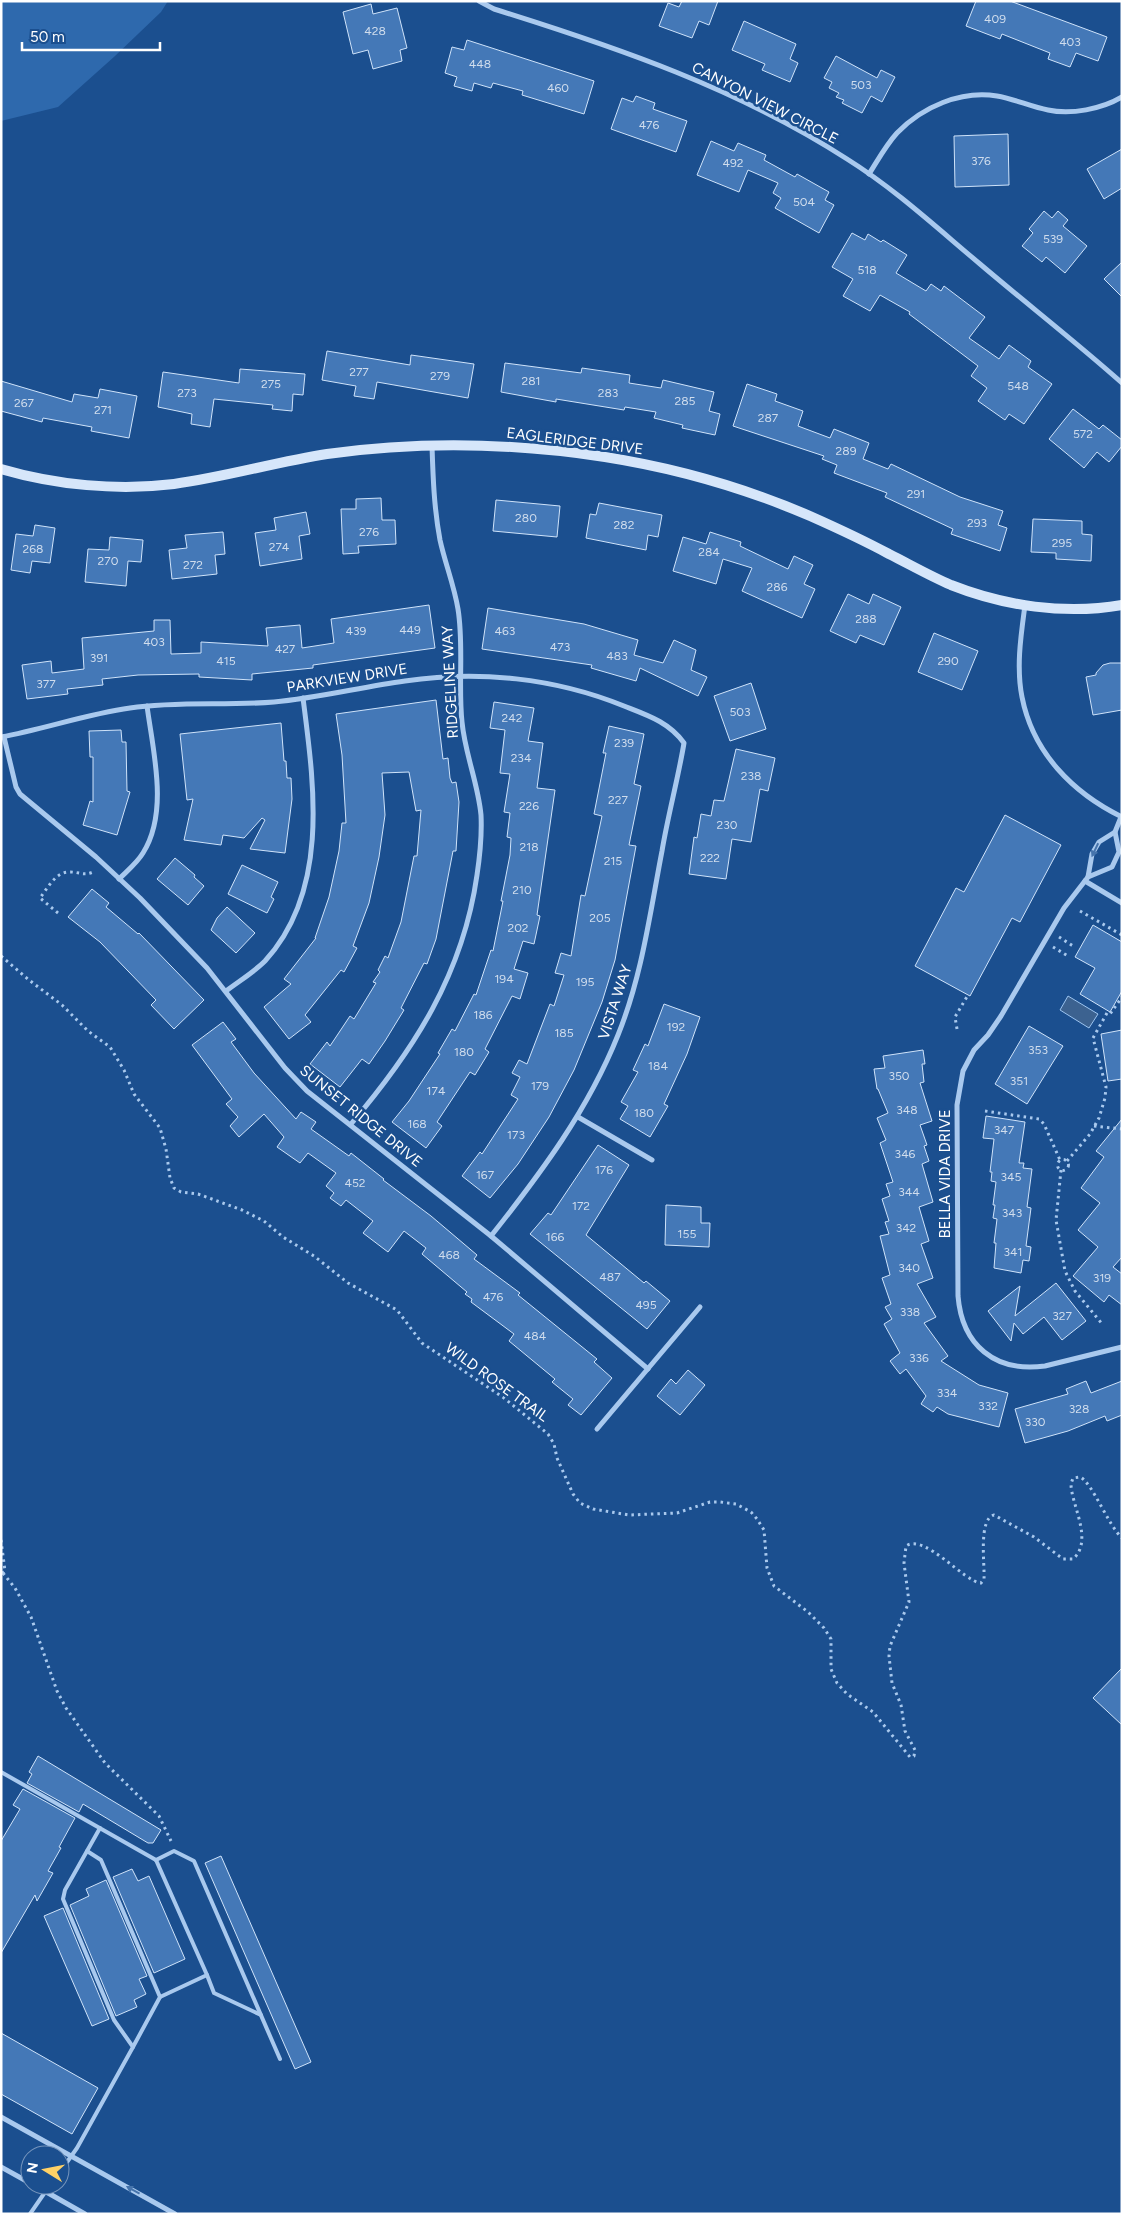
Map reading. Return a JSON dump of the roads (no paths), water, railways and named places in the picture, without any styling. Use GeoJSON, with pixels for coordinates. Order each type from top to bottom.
{"type":"FeatureCollection","features":[{"type":"Feature","properties":{"kind":"main road","name":"EAGLERIDGE DRIVE"},"geometry":{"type":"LineString","coordinates":[[1,470],[56,482],[149,486],[209,478],[325,454],[432,445],[516,447],[558,451],[606,457],[686,473],[788,507],[855,536],[947,584],[964,590],[1025,605],[1070,609],[1105,608],[1122,605]]}},
{"type":"Feature","properties":{"kind":"street","name":"CANYON VIEW CIRCLE"},"geometry":{"type":"LineString","coordinates":[[479,1],[494,9],[620,50],[687,77],[792,127],[870,174],[1122,383]]}},
{"type":"Feature","properties":{"kind":"street"},"geometry":{"type":"LineString","coordinates":[[870,174],[897,133],[927,110],[961,96],[995,96],[1063,112],[1102,105],[1122,97]]}},
{"type":"Feature","properties":{"kind":"street","name":"RIDGELINE WAY"},"geometry":{"type":"LineString","coordinates":[[350,1124],[402,1060],[430,1015],[455,961],[475,892],[481,817],[476,783],[464,739],[458,611],[436,520],[432,445]]}},
{"type":"Feature","properties":{"kind":"street"},"geometry":{"type":"LineString","coordinates":[[1025,605],[1020,650],[1022,697],[1037,738],[1059,772],[1074,787],[1103,808],[1122,817]]}},
{"type":"Feature","properties":{"kind":"street","name":"PARKVIEW DRIVE"},"geometry":{"type":"LineString","coordinates":[[3,737],[114,711],[147,706],[273,702],[406,680],[460,676],[531,680],[588,693],[656,719],[676,733],[684,743]]}},
{"type":"Feature","properties":{"kind":"street"},"geometry":{"type":"LineString","coordinates":[[226,991],[255,970],[270,954],[294,917],[301,898],[310,851],[314,800],[313,776],[303,698]]}},
{"type":"Feature","properties":{"kind":"street"},"geometry":{"type":"LineString","coordinates":[[119,879],[142,855],[149,842],[157,815],[157,793],[147,706]]}},
{"type":"Feature","properties":{"kind":"street","name":"SUNSET RIDGE DRIVE"},"geometry":{"type":"LineString","coordinates":[[3,737],[16,787],[20,794],[119,879],[207,968],[295,1080],[491,1236],[648,1369]]}},
{"type":"Feature","properties":{"kind":"street","name":"VISTA WAY"},"geometry":{"type":"LineString","coordinates":[[491,1236],[548,1162],[578,1117],[619,1034],[636,982],[649,925],[684,743]]}},
{"type":"Feature","properties":{"kind":"street","name":"BELLA VIDA DRIVE"},"geometry":{"type":"LineString","coordinates":[[1122,817],[1116,832],[1118,852],[1112,867],[1087,879],[1064,908],[998,1021],[974,1050],[959,1082],[957,1105],[959,1310],[963,1324],[977,1346],[986,1354],[1009,1366],[1033,1368],[1122,1347]]}},
{"type":"Feature","properties":{"kind":"street","name":"BELLA VIDA DRIVE"},"geometry":{"type":"LineString","coordinates":[[1087,879],[1092,854],[1099,842],[1116,832]]}},
{"type":"Feature","properties":{"kind":"street"},"geometry":{"type":"LineString","coordinates":[[1087,879],[1122,903]]}},
{"type":"Feature","properties":{"kind":"street"},"geometry":{"type":"LineString","coordinates":[[578,1117],[652,1160]]}},
{"type":"Feature","properties":{"kind":"street"},"geometry":{"type":"LineString","coordinates":[[597,1429],[700,1307]]}},
{"type":"Feature","properties":{"kind":"street"},"geometry":{"type":"LineString","coordinates":[[1,2117],[175,2214]]}},
{"type":"Feature","properties":{"kind":"street"},"geometry":{"type":"LineString","coordinates":[[1,2167],[20,2177]]}},
{"type":"Feature","properties":{"kind":"street"},"geometry":{"type":"LineString","coordinates":[[52,2195],[85,2214]]}},
{"type":"Feature","properties":{"kind":"lane"},"geometry":{"type":"LineString","coordinates":[[1,1772],[156,1860],[214,1993],[261,2015]]}},
{"type":"Feature","properties":{"kind":"lane"},"geometry":{"type":"LineString","coordinates":[[100,1828],[65,1890],[63,1899],[114,2020],[133,2047]]}},
{"type":"Feature","properties":{"kind":"lane"},"geometry":{"type":"LineString","coordinates":[[88,1851],[101,1860],[160,1997]]}},
{"type":"Feature","properties":{"kind":"lane"},"geometry":{"type":"LineString","coordinates":[[156,1860],[174,1851],[194,1861],[280,2059]]}},
{"type":"Feature","properties":{"kind":"lane"},"geometry":{"type":"LineString","coordinates":[[71,2156],[160,1997],[207,1975]]}},
{"type":"Feature","properties":{"kind":"lane"},"geometry":{"type":"LineString","coordinates":[[30,2214],[42,2195]]}}]}
